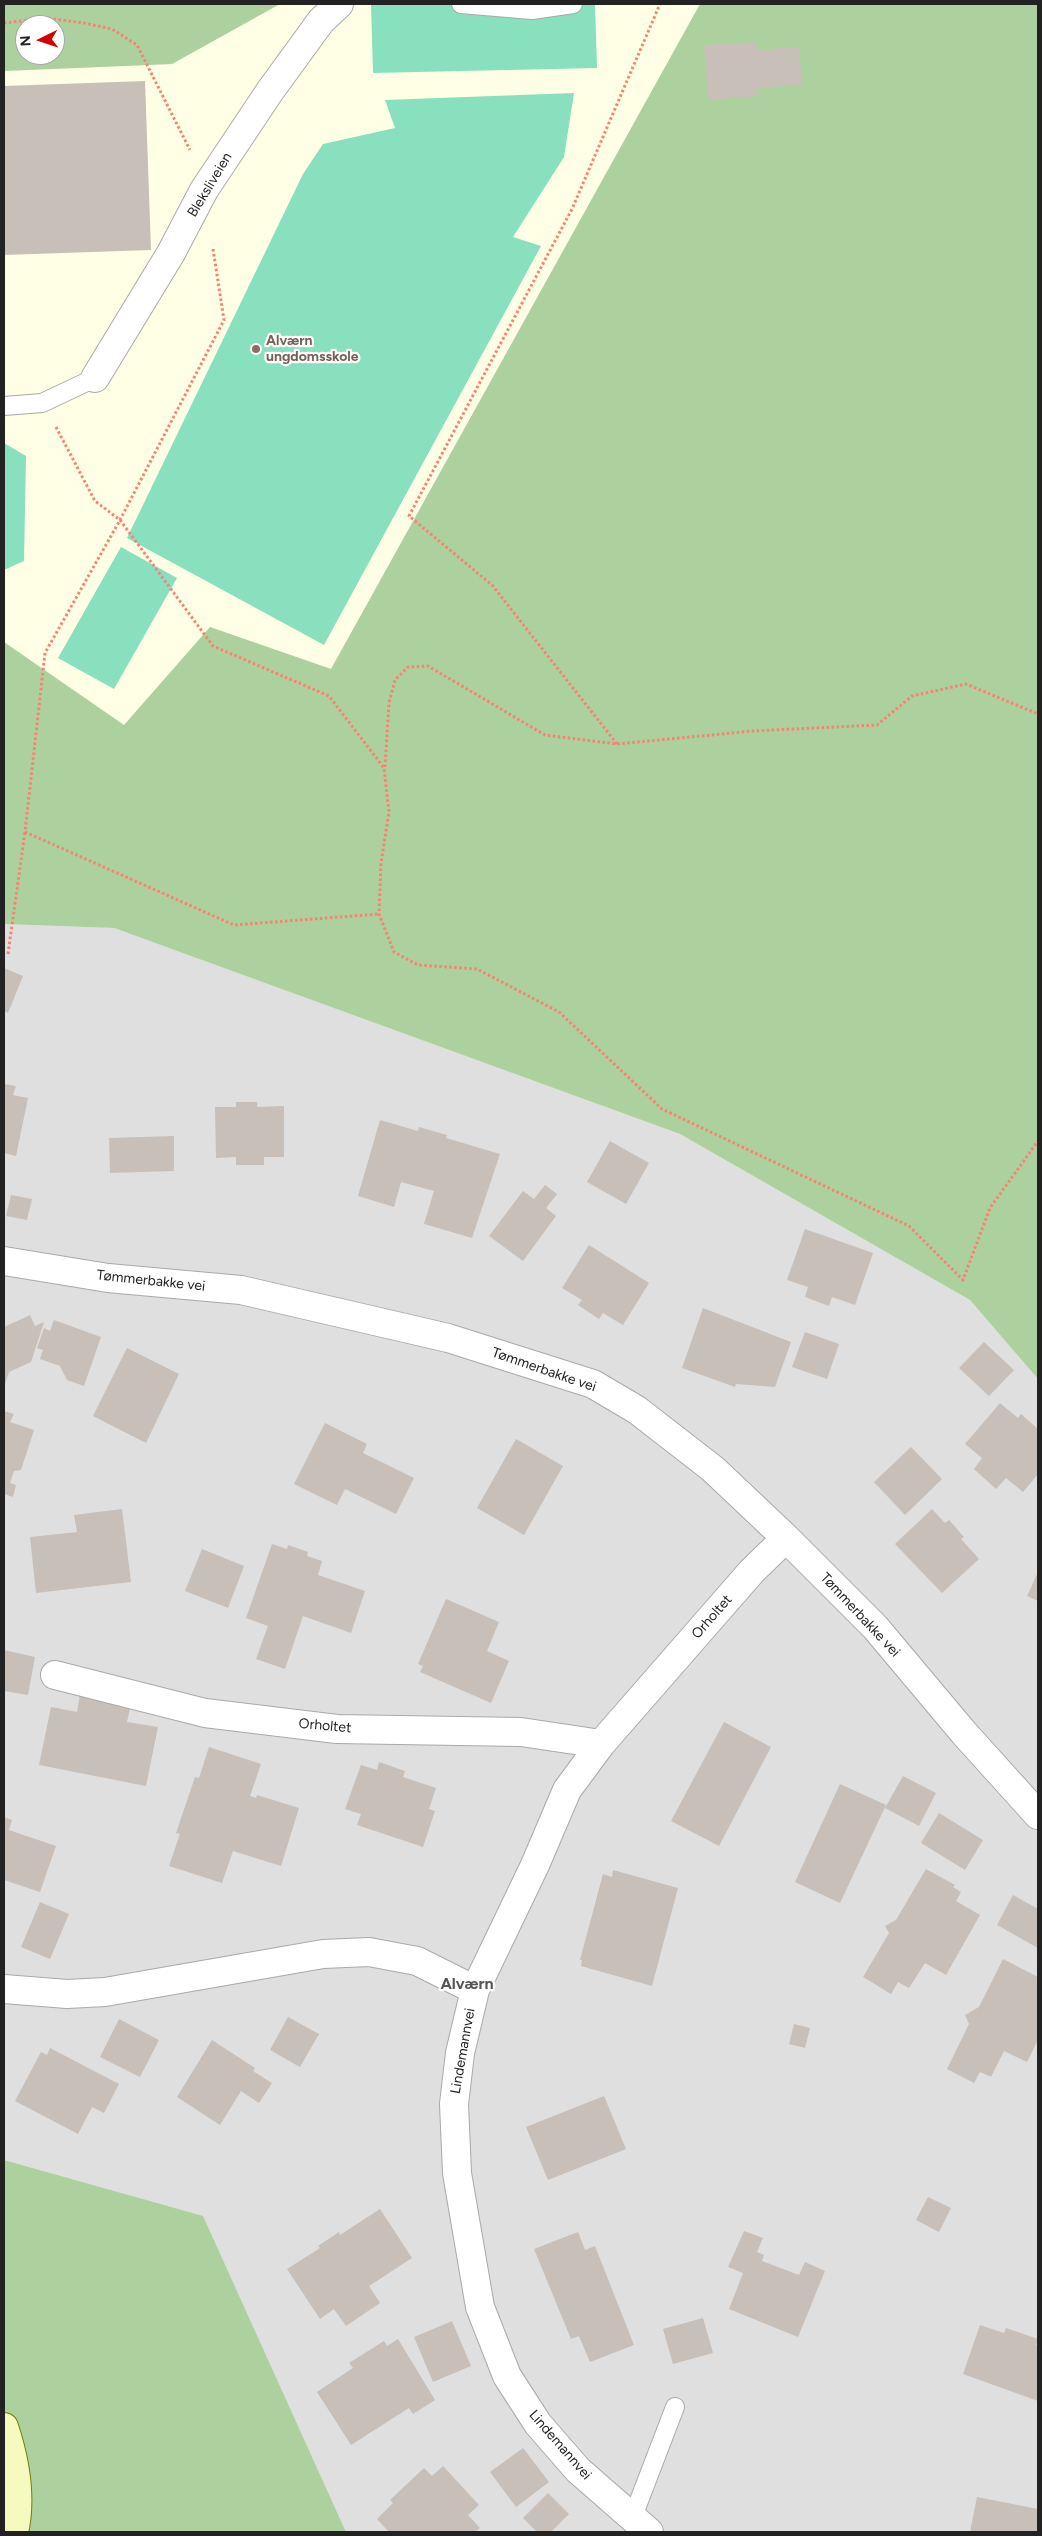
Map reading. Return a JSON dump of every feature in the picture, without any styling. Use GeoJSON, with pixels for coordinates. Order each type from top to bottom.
{"type":"FeatureCollection","features":[{"type":"Feature","properties":{"kind":"main road"},"geometry":{"type":"LineString","coordinates":[[4,2427],[12,2453],[10,2497],[14,2532]]}},
{"type":"Feature","properties":{"kind":"street","name":"Bleksliveien"},"geometry":{"type":"LineString","coordinates":[[96,378],[172,253],[204,190],[270,91],[321,21],[339,4]]}},
{"type":"Feature","properties":{"kind":"street","name":"Tømmerbakke vei"},"geometry":{"type":"LineString","coordinates":[[4,1260],[108,1278],[241,1290],[448,1338],[593,1384],[638,1410],[713,1469],[786,1538],[874,1627],[964,1733],[1038,1815]]}},
{"type":"Feature","properties":{"kind":"street","name":"Orholtet"},"geometry":{"type":"LineString","coordinates":[[475,1990],[535,1865],[567,1790],[601,1744],[752,1571],[786,1538]]}},
{"type":"Feature","properties":{"kind":"street","name":"Orholtet"},"geometry":{"type":"LineString","coordinates":[[55,1675],[214,1714],[337,1729],[522,1732],[601,1744]]}},
{"type":"Feature","properties":{"kind":"street","name":"Lindemannvei"},"geometry":{"type":"LineString","coordinates":[[4,1989],[67,1994],[105,1992],[323,1954],[369,1952],[417,1961],[475,1990],[460,2053],[454,2104],[458,2173],[480,2307],[507,2376],[538,2424],[578,2470],[640,2526]]}},
{"type":"Feature","properties":{"kind":"lane"},"geometry":{"type":"LineString","coordinates":[[461,4],[532,10],[573,4]]}},
{"type":"Feature","properties":{"kind":"lane"},"geometry":{"type":"LineString","coordinates":[[4,406],[42,403],[96,378]]}},
{"type":"Feature","properties":{"kind":"lane"},"geometry":{"type":"LineString","coordinates":[[640,2526],[675,2407]]}},
{"type":"Feature","properties":{"kind":"path"},"geometry":{"type":"LineString","coordinates":[[617,744],[492,585],[409,516],[572,209],[660,4]]}},
{"type":"Feature","properties":{"kind":"path"},"geometry":{"type":"LineString","coordinates":[[4,23],[46,18],[84,23],[112,30],[137,45],[188,144],[204,190]]}},
{"type":"Feature","properties":{"kind":"path"},"geometry":{"type":"LineString","coordinates":[[8,954],[25,832],[44,653],[120,520],[224,320],[212,246]]}},
{"type":"Feature","properties":{"kind":"path"},"geometry":{"type":"LineString","coordinates":[[42,403],[95,500],[120,520],[213,646],[329,696],[384,768]]}},
{"type":"Feature","properties":{"kind":"path"},"geometry":{"type":"LineString","coordinates":[[1038,714],[966,684],[912,696],[877,725],[753,731],[617,744],[545,735],[428,666],[408,667],[395,680],[389,703],[384,768],[389,812],[381,863],[379,914],[394,952],[418,965],[477,969],[559,1012],[662,1110],[909,1226],[964,1280],[990,1208],[1038,1141]]}},
{"type":"Feature","properties":{"kind":"path"},"geometry":{"type":"LineString","coordinates":[[25,832],[234,926],[379,914]]}},
{"type":"Feature","properties":{"kind":"shaded area","name":"Alværn ungdomsskole"},"geometry":{"type":"Polygon","coordinates":[[[280,4],[700,4],[331,669],[210,627],[124,726],[4,642],[4,71],[172,64],[280,4]]]}},
{"type":"Feature","properties":{"kind":"shaded area"},"geometry":{"type":"Polygon","coordinates":[[[4,924],[114,928],[680,1134],[970,1300],[1038,1379],[1038,2532],[346,2532],[203,2217],[4,2160],[4,924]]]}},
{"type":"Feature","properties":{"kind":"green space"},"geometry":{"type":"Polygon","coordinates":[[[4,4],[280,4],[172,64],[4,71],[4,4]]]}},
{"type":"Feature","properties":{"kind":"green space"},"geometry":{"type":"Polygon","coordinates":[[[371,4],[595,4],[597,68],[373,73],[371,4]]]}},
{"type":"Feature","properties":{"kind":"green space"},"geometry":{"type":"Polygon","coordinates":[[[700,4],[1038,4],[1038,1379],[970,1300],[680,1134],[114,928],[4,924],[4,642],[124,725],[210,627],[331,669],[700,4]]]}},
{"type":"Feature","properties":{"kind":"green space"},"geometry":{"type":"Polygon","coordinates":[[[574,93],[564,157],[513,237],[541,246],[324,645],[127,538],[303,174],[323,144],[395,128],[385,100],[574,93]]]}},
{"type":"Feature","properties":{"kind":"green space"},"geometry":{"type":"Polygon","coordinates":[[[4,443],[26,456],[24,561],[4,570],[4,443]]]}},
{"type":"Feature","properties":{"kind":"green space"},"geometry":{"type":"Polygon","coordinates":[[[121,547],[177,578],[114,689],[58,658],[121,547]]]}},
{"type":"Feature","properties":{"kind":"green space"},"geometry":{"type":"Polygon","coordinates":[[[4,2160],[203,2216],[346,2532],[4,2532],[4,2160]]]}},
{"type":"Feature","properties":{"kind":"building"},"geometry":{"type":"Polygon","coordinates":[[[755,42],[756,50],[799,47],[802,85],[758,88],[759,96],[708,100],[704,45],[755,42]]]}},
{"type":"Feature","properties":{"kind":"building"},"geometry":{"type":"Polygon","coordinates":[[[145,81],[151,250],[4,255],[4,86],[145,81]]]}},
{"type":"Feature","properties":{"kind":"building"},"geometry":{"type":"Polygon","coordinates":[[[4,968],[23,976],[8,1013],[4,1011],[4,968]]]}},
{"type":"Feature","properties":{"kind":"building"},"geometry":{"type":"Polygon","coordinates":[[[4,1084],[16,1086],[13,1095],[28,1098],[16,1156],[4,1153],[4,1084]]]}},
{"type":"Feature","properties":{"kind":"building"},"geometry":{"type":"Polygon","coordinates":[[[236,1102],[257,1102],[257,1107],[284,1106],[284,1157],[264,1157],[264,1165],[236,1165],[236,1157],[216,1158],[215,1107],[236,1107],[236,1102]]]}},
{"type":"Feature","properties":{"kind":"building"},"geometry":{"type":"Polygon","coordinates":[[[380,1120],[418,1131],[419,1127],[447,1135],[446,1138],[500,1154],[472,1238],[424,1224],[434,1191],[401,1182],[394,1207],[358,1196],[380,1120]]]}},
{"type":"Feature","properties":{"kind":"building"},"geometry":{"type":"Polygon","coordinates":[[[174,1136],[174,1171],[110,1173],[109,1138],[174,1136]]]}},
{"type":"Feature","properties":{"kind":"building"},"geometry":{"type":"Polygon","coordinates":[[[610,1141],[649,1163],[626,1204],[587,1182],[610,1141]]]}},
{"type":"Feature","properties":{"kind":"building"},"geometry":{"type":"Polygon","coordinates":[[[545,1185],[557,1194],[546,1208],[556,1216],[523,1261],[489,1236],[523,1191],[534,1199],[545,1185]]]}},
{"type":"Feature","properties":{"kind":"building"},"geometry":{"type":"Polygon","coordinates":[[[11,1195],[32,1199],[27,1220],[6,1216],[11,1195]]]}},
{"type":"Feature","properties":{"kind":"building"},"geometry":{"type":"Polygon","coordinates":[[[805,1229],[873,1253],[855,1305],[832,1297],[829,1306],[805,1297],[808,1287],[787,1280],[805,1229]]]}},
{"type":"Feature","properties":{"kind":"building"},"geometry":{"type":"Polygon","coordinates":[[[589,1245],[649,1283],[623,1325],[603,1313],[599,1319],[578,1305],[582,1300],[562,1288],[589,1245]]]}},
{"type":"Feature","properties":{"kind":"building"},"geometry":{"type":"Polygon","coordinates":[[[703,1308],[791,1342],[775,1387],[736,1384],[735,1387],[682,1368],[703,1308]]]}},
{"type":"Feature","properties":{"kind":"building"},"geometry":{"type":"Polygon","coordinates":[[[30,1315],[35,1326],[44,1322],[31,1362],[9,1372],[4,1387],[4,1327],[30,1315]]]}},
{"type":"Feature","properties":{"kind":"building"},"geometry":{"type":"Polygon","coordinates":[[[54,1320],[101,1337],[84,1386],[67,1380],[60,1366],[40,1359],[43,1350],[37,1348],[44,1328],[50,1331],[54,1320]]]}},
{"type":"Feature","properties":{"kind":"building"},"geometry":{"type":"Polygon","coordinates":[[[805,1332],[839,1344],[827,1379],[792,1367],[805,1332]]]}},
{"type":"Feature","properties":{"kind":"building"},"geometry":{"type":"Polygon","coordinates":[[[984,1342],[1014,1370],[989,1396],[959,1368],[984,1342]]]}},
{"type":"Feature","properties":{"kind":"building"},"geometry":{"type":"Polygon","coordinates":[[[127,1348],[179,1374],[146,1443],[93,1416],[127,1348]]]}},
{"type":"Feature","properties":{"kind":"building"},"geometry":{"type":"Polygon","coordinates":[[[1000,1403],[1018,1418],[1021,1414],[1038,1429],[1038,1474],[1023,1492],[1006,1478],[996,1489],[974,1469],[982,1458],[965,1444],[1000,1403]]]}},
{"type":"Feature","properties":{"kind":"building"},"geometry":{"type":"Polygon","coordinates":[[[4,1411],[14,1414],[10,1422],[34,1430],[21,1470],[14,1471],[10,1483],[16,1485],[13,1497],[4,1494],[4,1411]]]}},
{"type":"Feature","properties":{"kind":"building"},"geometry":{"type":"Polygon","coordinates":[[[325,1423],[367,1444],[363,1453],[414,1478],[396,1514],[345,1489],[337,1505],[294,1484],[325,1423]]]}},
{"type":"Feature","properties":{"kind":"building"},"geometry":{"type":"Polygon","coordinates":[[[516,1439],[563,1466],[524,1535],[477,1508],[516,1439]]]}},
{"type":"Feature","properties":{"kind":"building"},"geometry":{"type":"Polygon","coordinates":[[[911,1447],[942,1479],[905,1515],[874,1482],[911,1447]]]}},
{"type":"Feature","properties":{"kind":"building"},"geometry":{"type":"Polygon","coordinates":[[[122,1509],[131,1582],[36,1593],[30,1537],[77,1532],[74,1515],[122,1509]]]}},
{"type":"Feature","properties":{"kind":"building"},"geometry":{"type":"Polygon","coordinates":[[[932,1509],[945,1523],[949,1520],[964,1537],[961,1539],[979,1559],[942,1593],[895,1544],[932,1509]]]}},
{"type":"Feature","properties":{"kind":"building"},"geometry":{"type":"Polygon","coordinates":[[[272,1544],[287,1549],[288,1545],[308,1552],[307,1556],[322,1561],[318,1575],[365,1591],[351,1633],[303,1616],[285,1669],[256,1659],[268,1626],[246,1618],[272,1544]]]}},
{"type":"Feature","properties":{"kind":"building"},"geometry":{"type":"Polygon","coordinates":[[[202,1549],[244,1566],[228,1608],[185,1591],[202,1549]]]}},
{"type":"Feature","properties":{"kind":"building"},"geometry":{"type":"Polygon","coordinates":[[[1038,1572],[1038,1601],[1027,1596],[1038,1572]]]}},
{"type":"Feature","properties":{"kind":"building"},"geometry":{"type":"Polygon","coordinates":[[[446,1599],[499,1622],[487,1651],[509,1661],[491,1703],[420,1672],[423,1666],[418,1664],[446,1599]]]}},
{"type":"Feature","properties":{"kind":"building"},"geometry":{"type":"Polygon","coordinates":[[[4,1650],[35,1657],[28,1695],[4,1691],[4,1650]]]}},
{"type":"Feature","properties":{"kind":"building"},"geometry":{"type":"Polygon","coordinates":[[[80,1694],[131,1704],[127,1722],[158,1727],[146,1786],[39,1765],[51,1707],[77,1712],[80,1694]]]}},
{"type":"Feature","properties":{"kind":"building"},"geometry":{"type":"Polygon","coordinates":[[[724,1722],[771,1747],[719,1846],[671,1821],[724,1722]]]}},
{"type":"Feature","properties":{"kind":"building"},"geometry":{"type":"Polygon","coordinates":[[[209,1747],[261,1764],[250,1796],[256,1798],[257,1795],[299,1808],[281,1866],[233,1851],[222,1883],[169,1866],[180,1834],[176,1833],[195,1777],[199,1778],[209,1747]]]}},
{"type":"Feature","properties":{"kind":"building"},"geometry":{"type":"Polygon","coordinates":[[[379,1762],[405,1771],[403,1777],[436,1788],[429,1809],[435,1811],[423,1847],[357,1825],[361,1814],[345,1809],[361,1765],[377,1770],[379,1762]]]}},
{"type":"Feature","properties":{"kind":"building"},"geometry":{"type":"Polygon","coordinates":[[[903,1776],[936,1793],[919,1826],[885,1808],[903,1776]]]}},
{"type":"Feature","properties":{"kind":"building"},"geometry":{"type":"Polygon","coordinates":[[[840,1784],[886,1805],[840,1903],[795,1882],[840,1784]]]}},
{"type":"Feature","properties":{"kind":"building"},"geometry":{"type":"Polygon","coordinates":[[[939,1813],[983,1840],[965,1870],[921,1843],[939,1813]]]}},
{"type":"Feature","properties":{"kind":"building"},"geometry":{"type":"Polygon","coordinates":[[[4,1817],[12,1820],[9,1830],[56,1846],[40,1892],[4,1880],[4,1817]]]}},
{"type":"Feature","properties":{"kind":"building"},"geometry":{"type":"Polygon","coordinates":[[[926,1869],[955,1885],[953,1887],[961,1892],[956,1901],[980,1915],[946,1975],[925,1963],[909,1988],[898,1982],[891,1994],[863,1977],[889,1933],[885,1926],[896,1920],[926,1869]]]}},
{"type":"Feature","properties":{"kind":"building"},"geometry":{"type":"Polygon","coordinates":[[[613,1870],[678,1888],[652,1986],[581,1966],[582,1960],[580,1960],[603,1874],[612,1877],[613,1870]]]}},
{"type":"Feature","properties":{"kind":"building"},"geometry":{"type":"Polygon","coordinates":[[[1013,1895],[1038,1909],[1038,1948],[997,1925],[1013,1895]]]}},
{"type":"Feature","properties":{"kind":"building"},"geometry":{"type":"Polygon","coordinates":[[[40,1902],[69,1914],[50,1959],[21,1947],[40,1902]]]}},
{"type":"Feature","properties":{"kind":"building"},"geometry":{"type":"Polygon","coordinates":[[[1003,1959],[1038,1977],[1038,2040],[1027,2062],[1004,2051],[991,2077],[980,2072],[974,2083],[947,2069],[969,2024],[965,2015],[979,2007],[1003,1959]]]}},
{"type":"Feature","properties":{"kind":"building"},"geometry":{"type":"Polygon","coordinates":[[[288,2017],[319,2034],[300,2067],[270,2050],[288,2017]]]}},
{"type":"Feature","properties":{"kind":"building"},"geometry":{"type":"Polygon","coordinates":[[[119,2019],[159,2040],[140,2077],[100,2057],[119,2019]]]}},
{"type":"Feature","properties":{"kind":"building"},"geometry":{"type":"Polygon","coordinates":[[[794,2024],[810,2028],[805,2048],[789,2044],[794,2024]]]}},
{"type":"Feature","properties":{"kind":"building"},"geometry":{"type":"Polygon","coordinates":[[[212,2040],[255,2068],[253,2071],[272,2083],[259,2103],[241,2091],[220,2125],[177,2097],[212,2040]]]}},
{"type":"Feature","properties":{"kind":"building"},"geometry":{"type":"Polygon","coordinates":[[[50,2048],[119,2084],[104,2113],[92,2107],[78,2134],[15,2101],[41,2052],[47,2055],[50,2048]]]}},
{"type":"Feature","properties":{"kind":"building"},"geometry":{"type":"Polygon","coordinates":[[[604,2096],[626,2149],[548,2180],[526,2127],[604,2096]]]}},
{"type":"Feature","properties":{"kind":"building"},"geometry":{"type":"Polygon","coordinates":[[[928,2197],[951,2208],[939,2232],[916,2220],[928,2197]]]}},
{"type":"Feature","properties":{"kind":"building"},"geometry":{"type":"Polygon","coordinates":[[[380,2209],[412,2258],[369,2286],[380,2303],[346,2326],[334,2309],[320,2319],[287,2269],[320,2248],[318,2246],[339,2232],[340,2235],[380,2209]]]}},
{"type":"Feature","properties":{"kind":"building"},"geometry":{"type":"Polygon","coordinates":[[[744,2231],[763,2238],[757,2252],[764,2255],[762,2261],[799,2275],[805,2262],[825,2271],[798,2337],[729,2309],[743,2273],[728,2267],[744,2231]]]}},
{"type":"Feature","properties":{"kind":"building"},"geometry":{"type":"Polygon","coordinates":[[[578,2232],[585,2250],[595,2246],[634,2345],[590,2362],[579,2336],[571,2339],[534,2249],[578,2232]]]}},
{"type":"Feature","properties":{"kind":"building"},"geometry":{"type":"Polygon","coordinates":[[[703,2318],[713,2353],[673,2364],[663,2329],[703,2318]]]}},
{"type":"Feature","properties":{"kind":"building"},"geometry":{"type":"Polygon","coordinates":[[[452,2321],[471,2366],[433,2382],[414,2337],[452,2321]]]}},
{"type":"Feature","properties":{"kind":"building"},"geometry":{"type":"Polygon","coordinates":[[[980,2325],[1004,2333],[1006,2328],[1038,2339],[1036,2345],[1038,2346],[1038,2401],[963,2374],[980,2325]]]}},
{"type":"Feature","properties":{"kind":"building"},"geometry":{"type":"Polygon","coordinates":[[[398,2339],[435,2400],[413,2414],[409,2408],[351,2445],[317,2392],[353,2368],[349,2363],[384,2341],[387,2346],[398,2339]]]}},
{"type":"Feature","properties":{"kind":"building"},"geometry":{"type":"Polygon","coordinates":[[[523,2448],[549,2482],[516,2507],[490,2472],[523,2448]]]}},
{"type":"Feature","properties":{"kind":"building"},"geometry":{"type":"Polygon","coordinates":[[[443,2466],[479,2505],[468,2515],[480,2528],[475,2532],[389,2532],[377,2519],[393,2503],[390,2500],[424,2468],[432,2476],[443,2466]]]}},
{"type":"Feature","properties":{"kind":"building"},"geometry":{"type":"Polygon","coordinates":[[[548,2493],[569,2514],[551,2532],[537,2532],[523,2518],[548,2493]]]}},
{"type":"Feature","properties":{"kind":"building"},"geometry":{"type":"Polygon","coordinates":[[[977,2497],[1038,2509],[1038,2532],[970,2532],[977,2497]]]}},
{"type":"Feature","properties":{"kind":"place","name":"Alværn ungdomsskole"},"geometry":{"type":"Point","coordinates":[256,349]}},
{"type":"Feature","properties":{"kind":"district","name":"Alværn"},"geometry":{"type":"Point","coordinates":[467,1984]}}]}
